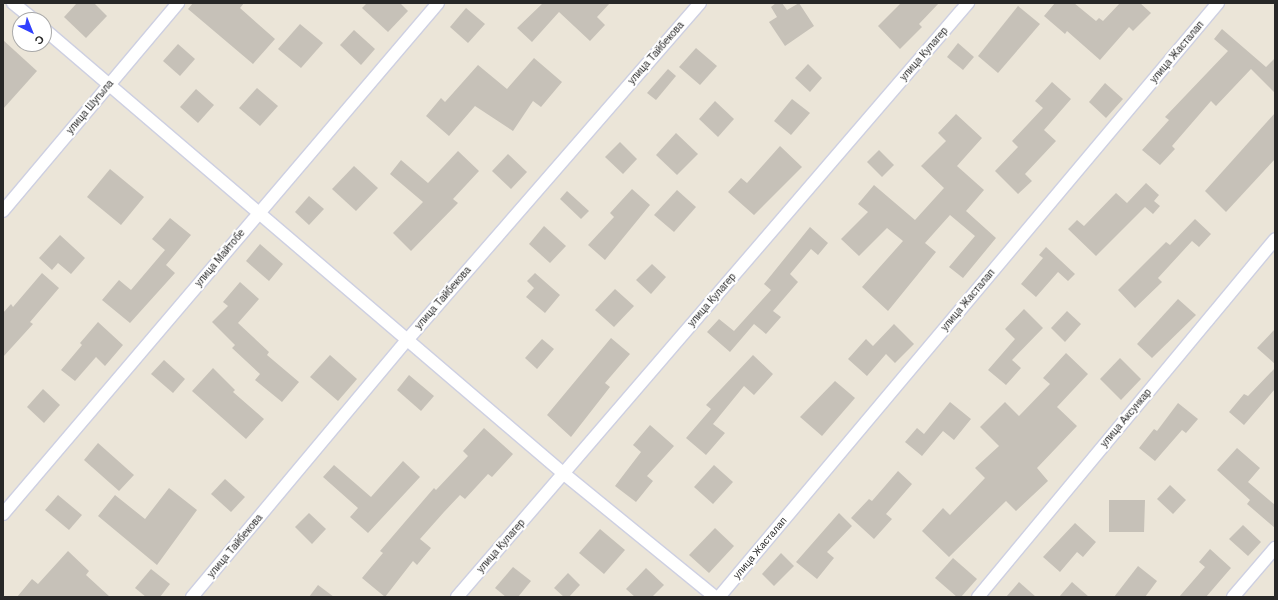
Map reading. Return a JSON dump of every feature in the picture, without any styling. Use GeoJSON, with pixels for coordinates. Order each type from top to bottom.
{"type":"FeatureCollection","features":[{"type":"Feature","properties":{"kind":"street"},"geometry":{"type":"LineString","coordinates":[[13,3],[24,12]]}},
{"type":"Feature","properties":{"kind":"street","name":"улица Шугыла"},"geometry":{"type":"LineString","coordinates":[[3,210],[178,3]]}},
{"type":"Feature","properties":{"kind":"street","name":"улица Майтобе"},"geometry":{"type":"LineString","coordinates":[[3,514],[438,3]]}},
{"type":"Feature","properties":{"kind":"street","name":"улица Тайбекова"},"geometry":{"type":"LineString","coordinates":[[192,597],[408,339],[700,3]]}},
{"type":"Feature","properties":{"kind":"street","name":"улица Кулагер"},"geometry":{"type":"LineString","coordinates":[[457,597],[968,3]]}},
{"type":"Feature","properties":{"kind":"street","name":"улица Жасталап"},"geometry":{"type":"LineString","coordinates":[[718,597],[1218,3]]}},
{"type":"Feature","properties":{"kind":"street"},"geometry":{"type":"LineString","coordinates":[[52,36],[563,473],[715,597]]}},
{"type":"Feature","properties":{"kind":"street","name":"улица Аксункар"},"geometry":{"type":"LineString","coordinates":[[978,597],[1275,239]]}},
{"type":"Feature","properties":{"kind":"street"},"geometry":{"type":"LineString","coordinates":[[1233,597],[1275,548]]}},
{"type":"Feature","properties":{"kind":"building"},"geometry":{"type":"Polygon","coordinates":[[[77,3],[94,3],[107,16],[86,38],[64,17],[77,3]]]}},
{"type":"Feature","properties":{"kind":"building"},"geometry":{"type":"Polygon","coordinates":[[[193,3],[244,3],[240,8],[275,39],[253,64],[188,9],[193,3]]]}},
{"type":"Feature","properties":{"kind":"building"},"geometry":{"type":"Polygon","coordinates":[[[367,3],[400,3],[408,11],[388,32],[362,8],[367,3]]]}},
{"type":"Feature","properties":{"kind":"building"},"geometry":{"type":"Polygon","coordinates":[[[543,3],[610,3],[597,17],[605,25],[590,41],[559,12],[532,42],[517,28],[543,3]]]}},
{"type":"Feature","properties":{"kind":"building"},"geometry":{"type":"Polygon","coordinates":[[[776,3],[782,3],[787,10],[799,3],[814,26],[785,46],[769,22],[777,17],[771,7],[776,3]]]}},
{"type":"Feature","properties":{"kind":"building"},"geometry":{"type":"Polygon","coordinates":[[[901,3],[939,3],[919,24],[922,27],[900,49],[878,26],[901,3]]]}},
{"type":"Feature","properties":{"kind":"building"},"geometry":{"type":"Polygon","coordinates":[[[1055,3],[1074,3],[1096,21],[1099,18],[1103,21],[1120,3],[1140,3],[1151,13],[1133,31],[1129,27],[1100,60],[1067,31],[1065,34],[1044,16],[1055,3]]]}},
{"type":"Feature","properties":{"kind":"building"},"geometry":{"type":"Polygon","coordinates":[[[1018,6],[1040,24],[998,73],[978,56],[1018,6]]]}},
{"type":"Feature","properties":{"kind":"building"},"geometry":{"type":"Polygon","coordinates":[[[466,8],[485,24],[468,43],[450,27],[466,8]]]}},
{"type":"Feature","properties":{"kind":"building"},"geometry":{"type":"Polygon","coordinates":[[[300,24],[323,43],[301,68],[278,49],[300,24]]]}},
{"type":"Feature","properties":{"kind":"building"},"geometry":{"type":"Polygon","coordinates":[[[1222,29],[1266,67],[1275,58],[1275,93],[1251,69],[1216,106],[1211,101],[1172,146],[1175,149],[1160,165],[1142,150],[1169,120],[1165,117],[1228,51],[1214,39],[1222,29]]]}},
{"type":"Feature","properties":{"kind":"building"},"geometry":{"type":"Polygon","coordinates":[[[354,30],[375,49],[361,65],[340,45],[354,30]]]}},
{"type":"Feature","properties":{"kind":"building"},"geometry":{"type":"Polygon","coordinates":[[[3,40],[12,48],[12,52],[16,52],[37,71],[3,109],[3,40]]]}},
{"type":"Feature","properties":{"kind":"building"},"geometry":{"type":"Polygon","coordinates":[[[958,43],[974,57],[963,70],[947,57],[958,43]]]}},
{"type":"Feature","properties":{"kind":"building"},"geometry":{"type":"Polygon","coordinates":[[[178,44],[195,59],[180,76],[163,61],[178,44]]]}},
{"type":"Feature","properties":{"kind":"building"},"geometry":{"type":"Polygon","coordinates":[[[696,48],[717,66],[700,85],[679,67],[696,48]]]}},
{"type":"Feature","properties":{"kind":"building"},"geometry":{"type":"Polygon","coordinates":[[[534,58],[562,82],[541,107],[533,101],[513,131],[475,106],[449,136],[426,116],[441,98],[445,102],[478,65],[507,89],[534,58]]]}},
{"type":"Feature","properties":{"kind":"building"},"geometry":{"type":"Polygon","coordinates":[[[808,64],[822,78],[810,92],[795,78],[808,64]]]}},
{"type":"Feature","properties":{"kind":"building"},"geometry":{"type":"Polygon","coordinates":[[[668,69],[676,76],[656,100],[647,93],[668,69]]]}},
{"type":"Feature","properties":{"kind":"building"},"geometry":{"type":"Polygon","coordinates":[[[1052,82],[1071,99],[1044,130],[1056,141],[1025,174],[1032,181],[1018,194],[995,171],[1018,147],[1012,141],[1043,108],[1035,101],[1052,82]]]}},
{"type":"Feature","properties":{"kind":"building"},"geometry":{"type":"Polygon","coordinates":[[[1105,83],[1123,99],[1106,118],[1089,102],[1105,83]]]}},
{"type":"Feature","properties":{"kind":"building"},"geometry":{"type":"Polygon","coordinates":[[[257,88],[278,106],[260,126],[239,108],[257,88]]]}},
{"type":"Feature","properties":{"kind":"building"},"geometry":{"type":"Polygon","coordinates":[[[196,89],[214,105],[198,123],[180,107],[196,89]]]}},
{"type":"Feature","properties":{"kind":"building"},"geometry":{"type":"Polygon","coordinates":[[[792,99],[810,113],[791,135],[774,121],[792,99]]]}},
{"type":"Feature","properties":{"kind":"building"},"geometry":{"type":"Polygon","coordinates":[[[715,101],[734,119],[718,137],[699,119],[715,101]]]}},
{"type":"Feature","properties":{"kind":"building"},"geometry":{"type":"Polygon","coordinates":[[[1275,113],[1275,159],[1226,212],[1205,191],[1275,113]]]}},
{"type":"Feature","properties":{"kind":"building"},"geometry":{"type":"Polygon","coordinates":[[[956,114],[982,138],[957,166],[984,190],[966,211],[996,238],[963,278],[949,267],[975,236],[950,215],[925,243],[936,252],[888,311],[862,287],[903,241],[887,228],[859,256],[841,239],[868,212],[858,204],[874,185],[915,220],[944,188],[921,166],[946,141],[938,133],[956,114]]]}},
{"type":"Feature","properties":{"kind":"building"},"geometry":{"type":"Polygon","coordinates":[[[676,133],[698,154],[677,175],[656,155],[676,133]]]}},
{"type":"Feature","properties":{"kind":"building"},"geometry":{"type":"Polygon","coordinates":[[[620,142],[637,159],[623,174],[605,157],[620,142]]]}},
{"type":"Feature","properties":{"kind":"building"},"geometry":{"type":"Polygon","coordinates":[[[780,146],[802,167],[754,215],[728,192],[741,178],[747,183],[780,146]]]}},
{"type":"Feature","properties":{"kind":"building"},"geometry":{"type":"Polygon","coordinates":[[[879,150],[894,165],[882,177],[867,162],[879,150]]]}},
{"type":"Feature","properties":{"kind":"building"},"geometry":{"type":"Polygon","coordinates":[[[458,151],[479,171],[453,199],[458,203],[411,251],[393,233],[423,202],[390,174],[401,160],[428,183],[458,151]]]}},
{"type":"Feature","properties":{"kind":"building"},"geometry":{"type":"Polygon","coordinates":[[[508,154],[527,172],[511,189],[492,171],[508,154]]]}},
{"type":"Feature","properties":{"kind":"building"},"geometry":{"type":"Polygon","coordinates":[[[354,166],[378,188],[356,211],[332,189],[354,166]]]}},
{"type":"Feature","properties":{"kind":"building"},"geometry":{"type":"Polygon","coordinates":[[[110,169],[144,197],[121,225],[87,197],[110,169]]]}},
{"type":"Feature","properties":{"kind":"building"},"geometry":{"type":"Polygon","coordinates":[[[1146,183],[1159,195],[1154,201],[1160,206],[1153,214],[1145,207],[1096,256],[1068,229],[1077,220],[1084,226],[1116,193],[1127,203],[1146,183]]]}},
{"type":"Feature","properties":{"kind":"building"},"geometry":{"type":"Polygon","coordinates":[[[632,189],[650,205],[605,260],[588,245],[614,217],[610,213],[632,189]]]}},
{"type":"Feature","properties":{"kind":"building"},"geometry":{"type":"Polygon","coordinates":[[[677,190],[696,207],[674,232],[654,215],[677,190]]]}},
{"type":"Feature","properties":{"kind":"building"},"geometry":{"type":"Polygon","coordinates":[[[567,191],[589,211],[581,219],[560,199],[567,191]]]}},
{"type":"Feature","properties":{"kind":"building"},"geometry":{"type":"Polygon","coordinates":[[[309,196],[324,209],[309,225],[295,212],[309,196]]]}},
{"type":"Feature","properties":{"kind":"building"},"geometry":{"type":"Polygon","coordinates":[[[170,218],[191,235],[166,265],[175,273],[130,323],[102,300],[119,280],[131,290],[165,250],[152,239],[170,218]]]}},
{"type":"Feature","properties":{"kind":"building"},"geometry":{"type":"Polygon","coordinates":[[[1195,219],[1211,234],[1199,247],[1192,241],[1158,278],[1162,282],[1135,308],[1118,290],[1166,242],[1170,245],[1195,219]]]}},
{"type":"Feature","properties":{"kind":"building"},"geometry":{"type":"Polygon","coordinates":[[[544,226],[566,246],[550,263],[529,244],[544,226]]]}},
{"type":"Feature","properties":{"kind":"building"},"geometry":{"type":"Polygon","coordinates":[[[810,227],[828,243],[818,255],[811,249],[790,274],[798,282],[773,311],[781,317],[766,334],[754,324],[730,352],[707,332],[719,319],[734,331],[771,290],[764,284],[810,227]]]}},
{"type":"Feature","properties":{"kind":"building"},"geometry":{"type":"Polygon","coordinates":[[[60,235],[85,258],[71,274],[58,263],[52,270],[39,258],[60,235]]]}},
{"type":"Feature","properties":{"kind":"building"},"geometry":{"type":"Polygon","coordinates":[[[260,244],[283,264],[269,281],[246,261],[260,244]]]}},
{"type":"Feature","properties":{"kind":"building"},"geometry":{"type":"Polygon","coordinates":[[[1046,247],[1075,274],[1068,281],[1058,272],[1036,297],[1021,284],[1043,258],[1039,255],[1046,247]]]}},
{"type":"Feature","properties":{"kind":"building"},"geometry":{"type":"Polygon","coordinates":[[[652,264],[666,277],[651,294],[636,280],[652,264]]]}},
{"type":"Feature","properties":{"kind":"building"},"geometry":{"type":"Polygon","coordinates":[[[42,273],[59,288],[30,322],[33,324],[3,357],[3,313],[11,304],[13,307],[42,273]]]}},
{"type":"Feature","properties":{"kind":"building"},"geometry":{"type":"Polygon","coordinates":[[[535,273],[560,295],[545,313],[526,297],[534,288],[527,281],[535,273]]]}},
{"type":"Feature","properties":{"kind":"building"},"geometry":{"type":"Polygon","coordinates":[[[240,282],[259,299],[238,323],[269,352],[267,355],[299,382],[282,402],[255,380],[260,374],[232,348],[235,345],[212,322],[228,306],[223,302],[240,282]]]}},
{"type":"Feature","properties":{"kind":"building"},"geometry":{"type":"Polygon","coordinates":[[[615,289],[634,306],[614,327],[595,310],[615,289]]]}},
{"type":"Feature","properties":{"kind":"building"},"geometry":{"type":"Polygon","coordinates":[[[1178,299],[1196,315],[1152,358],[1137,344],[1178,299]]]}},
{"type":"Feature","properties":{"kind":"building"},"geometry":{"type":"Polygon","coordinates":[[[1024,309],[1043,328],[1012,360],[1021,368],[1006,385],[988,370],[1015,339],[1005,329],[1024,309]]]}},
{"type":"Feature","properties":{"kind":"building"},"geometry":{"type":"Polygon","coordinates":[[[1067,311],[1081,324],[1065,342],[1051,328],[1067,311]]]}},
{"type":"Feature","properties":{"kind":"building"},"geometry":{"type":"Polygon","coordinates":[[[98,322],[123,345],[105,366],[96,357],[75,381],[61,370],[82,345],[80,343],[98,322]]]}},
{"type":"Feature","properties":{"kind":"building"},"geometry":{"type":"Polygon","coordinates":[[[894,324],[914,344],[895,363],[886,354],[867,376],[848,359],[866,339],[873,346],[894,324]]]}},
{"type":"Feature","properties":{"kind":"building"},"geometry":{"type":"Polygon","coordinates":[[[1275,329],[1275,364],[1257,348],[1275,329]]]}},
{"type":"Feature","properties":{"kind":"building"},"geometry":{"type":"Polygon","coordinates":[[[611,338],[630,354],[605,383],[610,387],[571,437],[547,415],[611,338]]]}},
{"type":"Feature","properties":{"kind":"building"},"geometry":{"type":"Polygon","coordinates":[[[542,339],[554,349],[537,369],[525,358],[542,339]]]}},
{"type":"Feature","properties":{"kind":"building"},"geometry":{"type":"Polygon","coordinates":[[[1066,353],[1088,374],[1057,407],[1077,426],[1037,468],[1048,481],[1016,511],[1006,501],[949,557],[922,531],[943,508],[950,515],[985,478],[975,468],[999,446],[980,427],[1005,402],[1019,416],[1050,384],[1043,378],[1066,353]]]}},
{"type":"Feature","properties":{"kind":"building"},"geometry":{"type":"Polygon","coordinates":[[[330,355],[357,379],[338,401],[310,377],[330,355]]]}},
{"type":"Feature","properties":{"kind":"building"},"geometry":{"type":"Polygon","coordinates":[[[753,355],[773,374],[754,395],[744,386],[713,424],[725,433],[706,455],[686,438],[711,409],[706,405],[753,355]]]}},
{"type":"Feature","properties":{"kind":"building"},"geometry":{"type":"Polygon","coordinates":[[[1120,358],[1141,379],[1121,400],[1100,379],[1120,358]]]}},
{"type":"Feature","properties":{"kind":"building"},"geometry":{"type":"Polygon","coordinates":[[[164,360],[185,379],[173,393],[151,374],[164,360]]]}},
{"type":"Feature","properties":{"kind":"building"},"geometry":{"type":"Polygon","coordinates":[[[213,368],[235,390],[233,392],[264,419],[246,439],[192,391],[213,368]]]}},
{"type":"Feature","properties":{"kind":"building"},"geometry":{"type":"Polygon","coordinates":[[[1275,368],[1275,389],[1244,425],[1229,412],[1244,394],[1248,396],[1275,368]]]}},
{"type":"Feature","properties":{"kind":"building"},"geometry":{"type":"Polygon","coordinates":[[[409,375],[434,396],[421,411],[397,390],[409,375]]]}},
{"type":"Feature","properties":{"kind":"building"},"geometry":{"type":"Polygon","coordinates":[[[835,381],[855,398],[822,436],[800,417],[835,381]]]}},
{"type":"Feature","properties":{"kind":"building"},"geometry":{"type":"Polygon","coordinates":[[[43,389],[60,405],[44,423],[27,407],[43,389]]]}},
{"type":"Feature","properties":{"kind":"building"},"geometry":{"type":"Polygon","coordinates":[[[950,402],[971,419],[954,440],[943,431],[922,456],[905,442],[917,428],[924,434],[950,402]]]}},
{"type":"Feature","properties":{"kind":"building"},"geometry":{"type":"Polygon","coordinates":[[[1178,403],[1198,419],[1186,433],[1182,430],[1155,461],[1139,448],[1154,429],[1157,431],[1178,403]]]}},
{"type":"Feature","properties":{"kind":"building"},"geometry":{"type":"Polygon","coordinates":[[[650,425],[674,446],[647,476],[653,481],[636,502],[615,486],[641,452],[633,445],[650,425]]]}},
{"type":"Feature","properties":{"kind":"building"},"geometry":{"type":"Polygon","coordinates":[[[484,428],[513,454],[492,477],[488,474],[465,499],[460,495],[444,512],[420,539],[431,548],[417,565],[413,561],[385,597],[362,578],[383,553],[380,551],[434,488],[436,490],[468,456],[463,451],[484,428]]]}},
{"type":"Feature","properties":{"kind":"building"},"geometry":{"type":"Polygon","coordinates":[[[98,443],[134,475],[119,491],[84,460],[98,443]]]}},
{"type":"Feature","properties":{"kind":"building"},"geometry":{"type":"Polygon","coordinates":[[[1237,448],[1260,468],[1248,482],[1275,505],[1275,528],[1247,504],[1250,500],[1217,470],[1237,448]]]}},
{"type":"Feature","properties":{"kind":"building"},"geometry":{"type":"Polygon","coordinates":[[[403,461],[420,477],[368,533],[350,517],[358,508],[323,477],[334,465],[371,497],[403,461]]]}},
{"type":"Feature","properties":{"kind":"building"},"geometry":{"type":"Polygon","coordinates":[[[714,465],[733,482],[713,504],[694,487],[714,465]]]}},
{"type":"Feature","properties":{"kind":"building"},"geometry":{"type":"Polygon","coordinates":[[[898,471],[912,484],[886,514],[892,519],[874,539],[851,518],[869,499],[872,501],[898,471]]]}},
{"type":"Feature","properties":{"kind":"building"},"geometry":{"type":"Polygon","coordinates":[[[225,479],[245,497],[231,512],[211,494],[225,479]]]}},
{"type":"Feature","properties":{"kind":"building"},"geometry":{"type":"Polygon","coordinates":[[[1170,485],[1186,500],[1173,514],[1157,499],[1170,485]]]}},
{"type":"Feature","properties":{"kind":"building"},"geometry":{"type":"Polygon","coordinates":[[[169,488],[197,510],[157,565],[98,516],[115,495],[145,519],[169,488]]]}},
{"type":"Feature","properties":{"kind":"building"},"geometry":{"type":"Polygon","coordinates":[[[58,495],[82,515],[69,530],[45,510],[58,495]]]}},
{"type":"Feature","properties":{"kind":"building"},"geometry":{"type":"Polygon","coordinates":[[[1109,500],[1145,500],[1144,532],[1109,532],[1109,500]]]}},
{"type":"Feature","properties":{"kind":"building"},"geometry":{"type":"Polygon","coordinates":[[[309,513],[326,529],[312,544],[295,527],[309,513]]]}},
{"type":"Feature","properties":{"kind":"building"},"geometry":{"type":"Polygon","coordinates":[[[839,513],[852,526],[827,552],[834,558],[817,579],[796,562],[839,513]]]}},
{"type":"Feature","properties":{"kind":"building"},"geometry":{"type":"Polygon","coordinates":[[[1075,523],[1096,542],[1083,557],[1077,552],[1060,572],[1043,557],[1075,523]]]}},
{"type":"Feature","properties":{"kind":"building"},"geometry":{"type":"Polygon","coordinates":[[[1243,525],[1261,542],[1248,556],[1229,539],[1243,525]]]}},
{"type":"Feature","properties":{"kind":"building"},"geometry":{"type":"Polygon","coordinates":[[[715,528],[734,546],[709,573],[689,555],[715,528]]]}},
{"type":"Feature","properties":{"kind":"building"},"geometry":{"type":"Polygon","coordinates":[[[600,529],[625,550],[604,574],[579,553],[600,529]]]}},
{"type":"Feature","properties":{"kind":"building"},"geometry":{"type":"Polygon","coordinates":[[[1210,549],[1231,568],[1206,597],[1179,597],[1205,567],[1199,562],[1210,549]]]}},
{"type":"Feature","properties":{"kind":"building"},"geometry":{"type":"Polygon","coordinates":[[[68,551],[89,571],[86,575],[110,597],[17,597],[32,579],[38,584],[68,551]]]}},
{"type":"Feature","properties":{"kind":"building"},"geometry":{"type":"Polygon","coordinates":[[[781,553],[794,566],[774,586],[762,574],[781,553]]]}},
{"type":"Feature","properties":{"kind":"building"},"geometry":{"type":"Polygon","coordinates":[[[953,558],[977,579],[961,597],[957,597],[935,578],[953,558]]]}},
{"type":"Feature","properties":{"kind":"building"},"geometry":{"type":"Polygon","coordinates":[[[1138,566],[1157,581],[1145,597],[1114,597],[1138,566]]]}},
{"type":"Feature","properties":{"kind":"building"},"geometry":{"type":"Polygon","coordinates":[[[513,567],[531,581],[518,597],[506,597],[495,588],[513,567]]]}},
{"type":"Feature","properties":{"kind":"building"},"geometry":{"type":"Polygon","coordinates":[[[646,568],[664,585],[652,597],[635,597],[626,589],[646,568]]]}},
{"type":"Feature","properties":{"kind":"building"},"geometry":{"type":"Polygon","coordinates":[[[151,569],[170,584],[160,597],[146,597],[135,588],[151,569]]]}},
{"type":"Feature","properties":{"kind":"building"},"geometry":{"type":"Polygon","coordinates":[[[568,573],[580,585],[569,597],[564,597],[554,588],[568,573]]]}},
{"type":"Feature","properties":{"kind":"building"},"geometry":{"type":"Polygon","coordinates":[[[1019,582],[1036,597],[1006,597],[1019,582]]]}},
{"type":"Feature","properties":{"kind":"building"},"geometry":{"type":"Polygon","coordinates":[[[1072,582],[1089,597],[1059,597],[1072,582]]]}},
{"type":"Feature","properties":{"kind":"building"},"geometry":{"type":"Polygon","coordinates":[[[318,585],[334,597],[309,597],[318,585]]]}}]}
